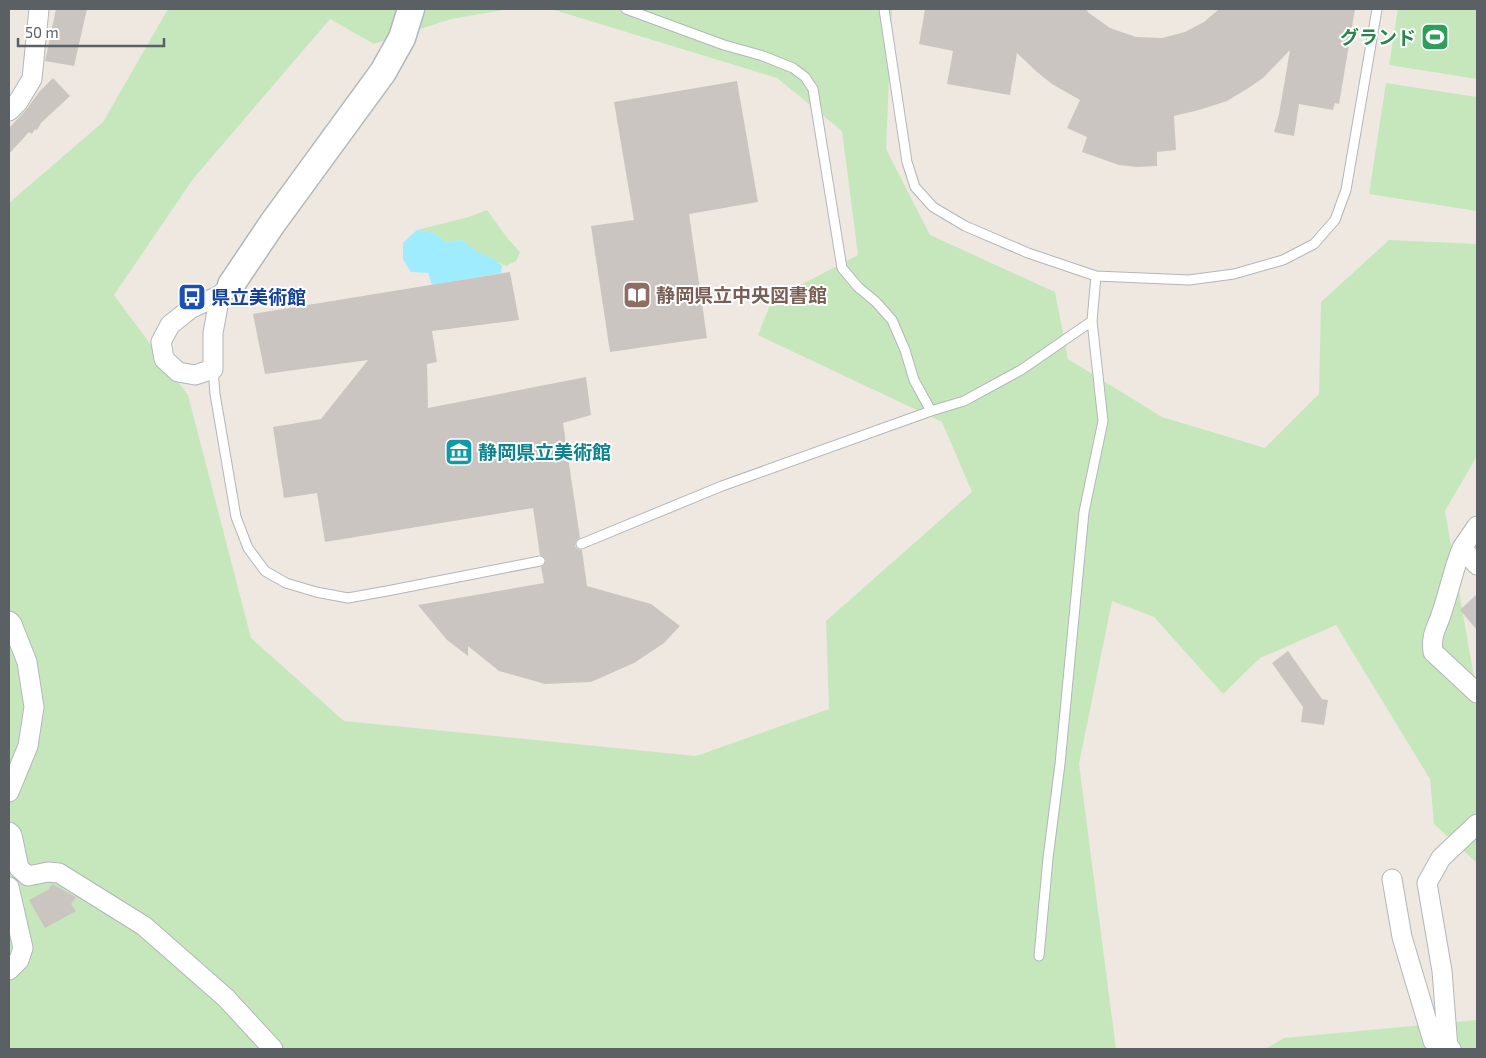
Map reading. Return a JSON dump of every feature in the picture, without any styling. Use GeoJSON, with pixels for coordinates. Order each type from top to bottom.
{"type":"FeatureCollection","features":[{"type":"Feature","properties":{"kind":"street"},"geometry":{"type":"LineString","coordinates":[[9,110],[18,102],[32,79],[39,9]]}},
{"type":"Feature","properties":{"kind":"street"},"geometry":{"type":"LineString","coordinates":[[225,290],[190,309],[170,325],[161,342],[164,359],[178,372],[195,375],[213,369],[213,333],[225,290],[383,72],[402,38],[411,9]]}},
{"type":"Feature","properties":{"kind":"street"},"geometry":{"type":"LineString","coordinates":[[1477,526],[1462,548],[1454,568],[1442,615],[1431,639],[1433,652],[1477,693]]}},
{"type":"Feature","properties":{"kind":"street"},"geometry":{"type":"LineString","coordinates":[[1462,548],[1477,565]]}},
{"type":"Feature","properties":{"kind":"street"},"geometry":{"type":"LineString","coordinates":[[9,621],[12,624],[27,662],[34,707],[28,746],[9,792]]}},
{"type":"Feature","properties":{"kind":"street"},"geometry":{"type":"LineString","coordinates":[[1392,879],[1402,937],[1433,1042],[1439,1049],[1450,1048],[1442,971],[1427,882],[1441,858],[1477,824]]}},
{"type":"Feature","properties":{"kind":"street"},"geometry":{"type":"LineString","coordinates":[[9,832],[12,835],[19,868],[28,876],[48,872],[59,873],[144,926],[226,998],[274,1049]]}},
{"type":"Feature","properties":{"kind":"street"},"geometry":{"type":"LineString","coordinates":[[9,887],[23,948],[19,960],[9,970]]}},
{"type":"Feature","properties":{"kind":"lane"},"geometry":{"type":"LineString","coordinates":[[626,9],[724,46],[763,56],[793,68],[805,77],[813,89],[842,268],[858,287],[876,302],[892,320],[914,380],[930,411]]}},
{"type":"Feature","properties":{"kind":"lane"},"geometry":{"type":"LineString","coordinates":[[884,9],[907,162],[915,187],[933,207],[965,226],[1028,253],[1096,276],[1189,280],[1234,274],[1283,260],[1314,244],[1335,220],[1346,190],[1377,9]]}},
{"type":"Feature","properties":{"kind":"lane"},"geometry":{"type":"LineString","coordinates":[[1040,956],[1048,858],[1060,764],[1084,512],[1103,421],[1092,321],[1096,276]]}},
{"type":"Feature","properties":{"kind":"lane"},"geometry":{"type":"LineString","coordinates":[[581,544],[722,486],[930,411],[964,401],[1021,370],[1092,321]]}},
{"type":"Feature","properties":{"kind":"lane"},"geometry":{"type":"LineString","coordinates":[[213,369],[215,394],[236,517],[248,548],[265,571],[286,584],[348,598],[388,592],[540,561]]}},
{"type":"Feature","properties":{"kind":"green space"},"geometry":{"type":"Polygon","coordinates":[[[168,9],[509,9],[451,19],[374,44],[330,19],[193,179],[114,295],[188,395],[251,638],[344,721],[696,756],[829,709],[826,621],[972,492],[942,422],[758,335],[772,300],[858,255],[842,131],[777,78],[551,9],[892,9],[886,149],[930,235],[1055,292],[1068,359],[1162,417],[1265,448],[1319,394],[1321,302],[1389,240],[1477,244],[1477,456],[1445,511],[1477,694],[1477,863],[1434,824],[1430,779],[1336,625],[1260,658],[1223,694],[1154,617],[1112,601],[1079,764],[1116,1049],[9,1049],[9,203],[103,122],[168,9]]]}},
{"type":"Feature","properties":{"kind":"green space","name":"グランド"},"geometry":{"type":"Polygon","coordinates":[[[1398,9],[1477,9],[1477,79],[1389,65],[1398,9]]]}},
{"type":"Feature","properties":{"kind":"green space"},"geometry":{"type":"Polygon","coordinates":[[[1386,83],[1477,97],[1477,211],[1369,194],[1386,83]]]}},
{"type":"Feature","properties":{"kind":"green space"},"geometry":{"type":"Polygon","coordinates":[[[487,210],[520,252],[516,261],[506,266],[476,252],[462,240],[446,242],[434,233],[417,230],[469,217],[487,210]]]}},
{"type":"Feature","properties":{"kind":"green space"},"geometry":{"type":"Polygon","coordinates":[[[1477,1020],[1477,1049],[1265,1049],[1284,1038],[1477,1020]]]}},
{"type":"Feature","properties":{"kind":"water"},"geometry":{"type":"Polygon","coordinates":[[[417,230],[434,233],[446,242],[462,240],[477,252],[496,260],[502,266],[501,273],[432,285],[428,273],[411,272],[403,259],[403,243],[417,230]]]}},
{"type":"Feature","properties":{"kind":"building"},"geometry":{"type":"Polygon","coordinates":[[[56,9],[87,9],[74,66],[45,61],[56,9]]]}},
{"type":"Feature","properties":{"kind":"building"},"geometry":{"type":"Polygon","coordinates":[[[925,9],[1086,9],[1110,28],[1136,37],[1162,38],[1185,32],[1204,22],[1219,9],[1355,9],[1339,104],[1335,103],[1333,110],[1299,104],[1294,136],[1274,132],[1290,50],[1263,78],[1227,101],[1174,116],[1176,150],[1157,152],[1157,166],[1137,167],[1119,165],[1082,152],[1087,137],[1067,128],[1080,100],[1052,84],[1017,53],[1010,95],[947,84],[953,51],[919,44],[925,9]]]}},
{"type":"Feature","properties":{"kind":"building"},"geometry":{"type":"Polygon","coordinates":[[[53,78],[70,96],[41,123],[37,130],[35,129],[32,134],[29,132],[9,154],[9,128],[53,78]]]}},
{"type":"Feature","properties":{"kind":"building"},"geometry":{"type":"Polygon","coordinates":[[[737,81],[758,202],[689,214],[707,338],[610,352],[591,226],[634,220],[614,102],[737,81]]]}},
{"type":"Feature","properties":{"kind":"building"},"geometry":{"type":"Polygon","coordinates":[[[510,272],[519,320],[432,331],[437,362],[427,364],[428,408],[586,377],[591,415],[563,423],[580,538],[576,541],[575,546],[582,550],[587,586],[651,604],[680,626],[664,643],[634,663],[591,682],[545,684],[499,671],[468,646],[468,656],[447,640],[418,605],[544,583],[541,567],[546,560],[540,555],[533,508],[325,542],[317,493],[284,498],[273,427],[321,419],[368,360],[265,374],[253,314],[510,272]]]}},
{"type":"Feature","properties":{"kind":"building"},"geometry":{"type":"Polygon","coordinates":[[[1477,594],[1477,630],[1460,610],[1477,594]]]}},
{"type":"Feature","properties":{"kind":"building"},"geometry":{"type":"Polygon","coordinates":[[[1288,651],[1322,699],[1328,700],[1324,725],[1301,722],[1303,707],[1272,663],[1288,651]]]}},
{"type":"Feature","properties":{"kind":"building"},"geometry":{"type":"Polygon","coordinates":[[[52,884],[76,897],[71,904],[76,911],[45,928],[29,900],[48,890],[52,884]]]}},
{"type":"Feature","properties":{"kind":"place","name":"グランド"},"geometry":{"type":"Point","coordinates":[1435,37]}},
{"type":"Feature","properties":{"kind":"place","name":"静岡県立中央図書館"},"geometry":{"type":"Point","coordinates":[637,295]}},
{"type":"Feature","properties":{"kind":"place","name":"県立美術館"},"geometry":{"type":"Point","coordinates":[192,297]}},
{"type":"Feature","properties":{"kind":"place","name":"静岡県立美術館"},"geometry":{"type":"Point","coordinates":[459,452]}}]}
